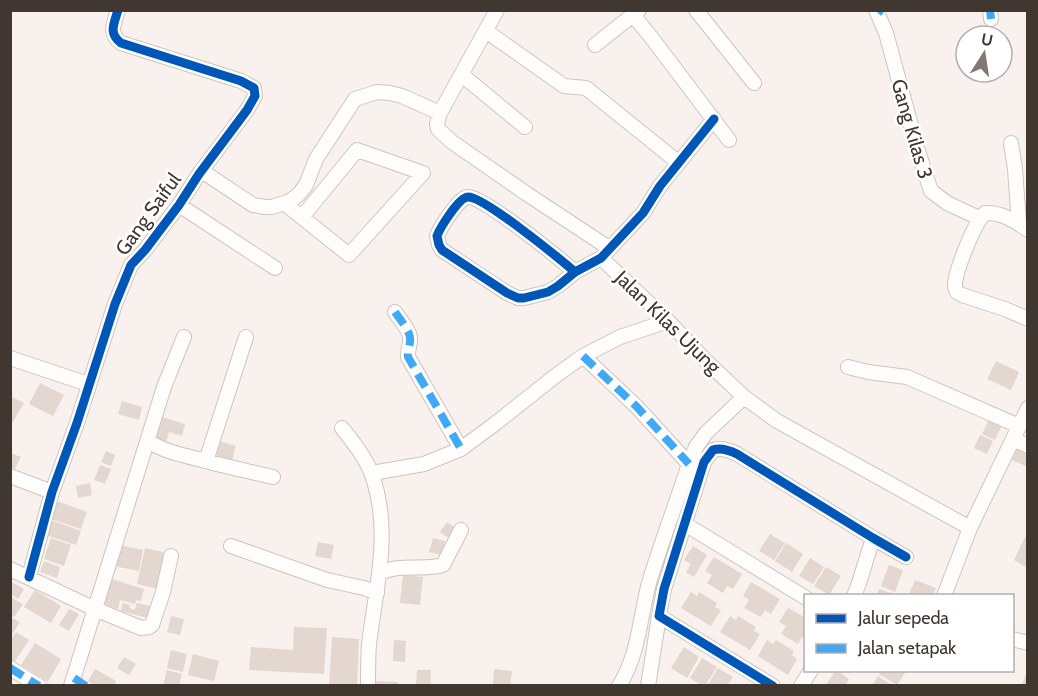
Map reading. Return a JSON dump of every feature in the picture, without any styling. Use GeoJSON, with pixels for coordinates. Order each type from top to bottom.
{"type":"FeatureCollection","features":[{"type":"Feature","properties":{"kind":"street","name":"Gang Saiful"},"geometry":{"type":"LineString","coordinates":[[28,577],[52,492],[115,304],[131,266],[178,205],[255,96],[254,88],[241,81],[121,43],[113,33],[118,10]]}},
{"type":"Feature","properties":{"kind":"street"},"geometry":{"type":"LineString","coordinates":[[497,10],[440,113],[438,129],[452,142],[527,194],[605,253],[644,213],[660,186],[714,119]]}},
{"type":"Feature","properties":{"kind":"street"},"geometry":{"type":"LineString","coordinates":[[696,10],[754,83]]}},
{"type":"Feature","properties":{"kind":"street","name":"Gang Kilas 3"},"geometry":{"type":"LineString","coordinates":[[878,11],[931,191],[947,203],[979,218]]}},
{"type":"Feature","properties":{"kind":"street"},"geometry":{"type":"LineString","coordinates":[[596,45],[636,13],[729,140]]}},
{"type":"Feature","properties":{"kind":"street"},"geometry":{"type":"LineString","coordinates":[[486,31],[564,86],[586,88],[679,163]]}},
{"type":"Feature","properties":{"kind":"street"},"geometry":{"type":"LineString","coordinates":[[462,75],[525,127]]}},
{"type":"Feature","properties":{"kind":"street"},"geometry":{"type":"LineString","coordinates":[[202,171],[253,205],[265,207],[290,201],[306,185],[316,159],[355,99],[377,92],[390,93],[440,113]]}},
{"type":"Feature","properties":{"kind":"street"},"geometry":{"type":"LineString","coordinates":[[1011,142],[1023,227]]}},
{"type":"Feature","properties":{"kind":"street"},"geometry":{"type":"LineString","coordinates":[[284,202],[302,217],[349,255],[423,173],[357,150],[302,217]]}},
{"type":"Feature","properties":{"kind":"street","name":"Jalan Kilas Ujung"},"geometry":{"type":"LineString","coordinates":[[575,272],[494,209],[473,198],[462,199],[439,232],[437,241],[442,250],[507,293],[524,298],[548,292],[605,253],[668,321],[744,397],[777,421],[970,528]]}},
{"type":"Feature","properties":{"kind":"street"},"geometry":{"type":"LineString","coordinates":[[178,205],[275,268]]}},
{"type":"Feature","properties":{"kind":"street"},"geometry":{"type":"LineString","coordinates":[[1023,227],[996,213],[985,213],[979,218],[957,272],[955,286],[957,292],[1028,319]]}},
{"type":"Feature","properties":{"kind":"street"},"geometry":{"type":"LineString","coordinates":[[395,312],[411,339],[408,357],[460,449]]}},
{"type":"Feature","properties":{"kind":"street"},"geometry":{"type":"LineString","coordinates":[[372,473],[424,464],[460,449],[583,356],[620,337],[668,321]]}},
{"type":"Feature","properties":{"kind":"street"},"geometry":{"type":"LineString","coordinates":[[86,686],[72,682],[164,387],[184,337]]}},
{"type":"Feature","properties":{"kind":"street"},"geometry":{"type":"LineString","coordinates":[[206,461],[246,337]]}},
{"type":"Feature","properties":{"kind":"street"},"geometry":{"type":"LineString","coordinates":[[583,356],[637,407],[689,464]]}},
{"type":"Feature","properties":{"kind":"street"},"geometry":{"type":"LineString","coordinates":[[10,358],[88,384]]}},
{"type":"Feature","properties":{"kind":"street"},"geometry":{"type":"LineString","coordinates":[[848,367],[907,377],[1019,426]]}},
{"type":"Feature","properties":{"kind":"street"},"geometry":{"type":"LineString","coordinates":[[619,686],[627,673],[637,644],[649,585],[696,447],[706,433],[744,397]]}},
{"type":"Feature","properties":{"kind":"street"},"geometry":{"type":"LineString","coordinates":[[945,594],[970,528],[1028,408]]}},
{"type":"Feature","properties":{"kind":"street"},"geometry":{"type":"LineString","coordinates":[[342,428],[372,473],[381,517],[380,573],[369,646],[368,686]]}},
{"type":"Feature","properties":{"kind":"street"},"geometry":{"type":"LineString","coordinates":[[1013,439],[1028,446]]}},
{"type":"Feature","properties":{"kind":"street"},"geometry":{"type":"LineString","coordinates":[[148,441],[156,447],[175,453],[273,477]]}},
{"type":"Feature","properties":{"kind":"street"},"geometry":{"type":"LineString","coordinates":[[648,686],[664,589],[704,462],[713,450],[729,450],[737,454],[906,556]]}},
{"type":"Feature","properties":{"kind":"street"},"geometry":{"type":"LineString","coordinates":[[10,476],[52,492]]}},
{"type":"Feature","properties":{"kind":"street"},"geometry":{"type":"LineString","coordinates":[[685,524],[804,597]]}},
{"type":"Feature","properties":{"kind":"street"},"geometry":{"type":"LineString","coordinates":[[380,573],[390,568],[443,565],[461,530]]}},
{"type":"Feature","properties":{"kind":"street"},"geometry":{"type":"LineString","coordinates":[[855,594],[873,538]]}},
{"type":"Feature","properties":{"kind":"street"},"geometry":{"type":"LineString","coordinates":[[231,546],[327,580],[377,593]]}},
{"type":"Feature","properties":{"kind":"street"},"geometry":{"type":"LineString","coordinates":[[10,569],[141,628],[153,625],[171,556]]}},
{"type":"Feature","properties":{"kind":"street"},"geometry":{"type":"LineString","coordinates":[[659,616],[773,686]]}},
{"type":"Feature","properties":{"kind":"street"},"geometry":{"type":"LineString","coordinates":[[10,668],[39,686]]}},
{"type":"Feature","properties":{"kind":"street"},"geometry":{"type":"LineString","coordinates":[[801,686],[810,672]]}},
{"type":"Feature","properties":{"kind":"building"},"geometry":{"type":"Polygon","coordinates":[[[996,361],[1019,372],[1011,390],[987,379],[996,361]]]}},
{"type":"Feature","properties":{"kind":"building"},"geometry":{"type":"Polygon","coordinates":[[[40,383],[64,395],[53,416],[29,404],[40,383]]]}},
{"type":"Feature","properties":{"kind":"building"},"geometry":{"type":"Polygon","coordinates":[[[10,396],[24,403],[10,427],[10,396]]]}},
{"type":"Feature","properties":{"kind":"building"},"geometry":{"type":"Polygon","coordinates":[[[122,401],[142,407],[139,420],[118,414],[122,401]]]}},
{"type":"Feature","properties":{"kind":"building"},"geometry":{"type":"Polygon","coordinates":[[[991,415],[1004,421],[995,440],[982,434],[991,415]]]}},
{"type":"Feature","properties":{"kind":"building"},"geometry":{"type":"Polygon","coordinates":[[[158,416],[185,424],[182,436],[169,432],[166,443],[151,439],[158,416]]]}},
{"type":"Feature","properties":{"kind":"building"},"geometry":{"type":"Polygon","coordinates":[[[980,435],[993,441],[987,454],[974,448],[980,435]]]}},
{"type":"Feature","properties":{"kind":"building"},"geometry":{"type":"Polygon","coordinates":[[[216,440],[236,446],[232,460],[212,454],[216,440]]]}},
{"type":"Feature","properties":{"kind":"building"},"geometry":{"type":"Polygon","coordinates":[[[1017,449],[1028,454],[1028,467],[1012,460],[1017,449]]]}},
{"type":"Feature","properties":{"kind":"building"},"geometry":{"type":"Polygon","coordinates":[[[106,451],[115,455],[111,466],[101,462],[106,451]]]}},
{"type":"Feature","properties":{"kind":"building"},"geometry":{"type":"Polygon","coordinates":[[[10,453],[21,457],[15,469],[10,467],[10,453]]]}},
{"type":"Feature","properties":{"kind":"building"},"geometry":{"type":"Polygon","coordinates":[[[100,465],[111,469],[105,484],[94,480],[100,465]]]}},
{"type":"Feature","properties":{"kind":"building"},"geometry":{"type":"Polygon","coordinates":[[[90,483],[92,495],[78,498],[76,486],[90,483]]]}},
{"type":"Feature","properties":{"kind":"building"},"geometry":{"type":"Polygon","coordinates":[[[57,501],[87,512],[81,529],[51,519],[57,501]]]}},
{"type":"Feature","properties":{"kind":"building"},"geometry":{"type":"Polygon","coordinates":[[[51,520],[81,531],[76,545],[46,535],[51,520]]]}},
{"type":"Feature","properties":{"kind":"building"},"geometry":{"type":"Polygon","coordinates":[[[447,522],[460,531],[453,541],[440,532],[447,522]]]}},
{"type":"Feature","properties":{"kind":"building"},"geometry":{"type":"Polygon","coordinates":[[[770,534],[785,543],[774,560],[759,551],[770,534]]]}},
{"type":"Feature","properties":{"kind":"building"},"geometry":{"type":"Polygon","coordinates":[[[1025,537],[1028,538],[1026,567],[1014,560],[1025,537]]]}},
{"type":"Feature","properties":{"kind":"building"},"geometry":{"type":"Polygon","coordinates":[[[51,538],[71,545],[64,566],[44,559],[51,538]]]}},
{"type":"Feature","properties":{"kind":"building"},"geometry":{"type":"Polygon","coordinates":[[[433,538],[445,541],[441,555],[429,552],[433,538]]]}},
{"type":"Feature","properties":{"kind":"building"},"geometry":{"type":"Polygon","coordinates":[[[318,542],[334,545],[331,559],[315,556],[318,542]]]}},
{"type":"Feature","properties":{"kind":"building"},"geometry":{"type":"Polygon","coordinates":[[[786,543],[803,554],[792,572],[775,561],[786,543]]]}},
{"type":"Feature","properties":{"kind":"building"},"geometry":{"type":"Polygon","coordinates":[[[119,545],[143,550],[139,571],[114,566],[119,545]]]}},
{"type":"Feature","properties":{"kind":"building"},"geometry":{"type":"Polygon","coordinates":[[[693,546],[707,555],[694,577],[686,572],[691,564],[684,560],[693,546]]]}},
{"type":"Feature","properties":{"kind":"building"},"geometry":{"type":"Polygon","coordinates":[[[145,548],[167,553],[159,589],[137,584],[145,548]]]}},
{"type":"Feature","properties":{"kind":"building"},"geometry":{"type":"Polygon","coordinates":[[[714,557],[742,574],[733,589],[727,586],[723,593],[707,583],[712,575],[705,571],[714,557]]]}},
{"type":"Feature","properties":{"kind":"building"},"geometry":{"type":"Polygon","coordinates":[[[810,558],[824,567],[813,584],[799,576],[810,558]]]}},
{"type":"Feature","properties":{"kind":"building"},"geometry":{"type":"Polygon","coordinates":[[[44,561],[60,567],[57,578],[40,572],[44,561]]]}},
{"type":"Feature","properties":{"kind":"building"},"geometry":{"type":"Polygon","coordinates":[[[889,565],[903,570],[895,592],[881,586],[889,565]]]}},
{"type":"Feature","properties":{"kind":"building"},"geometry":{"type":"Polygon","coordinates":[[[826,567],[841,576],[830,594],[814,586],[826,567]]]}},
{"type":"Feature","properties":{"kind":"building"},"geometry":{"type":"Polygon","coordinates":[[[403,575],[423,577],[420,605],[400,603],[403,575]]]}},
{"type":"Feature","properties":{"kind":"building"},"geometry":{"type":"Polygon","coordinates":[[[108,578],[144,589],[141,601],[136,600],[135,604],[120,600],[118,609],[101,603],[108,578]]]}},
{"type":"Feature","properties":{"kind":"building"},"geometry":{"type":"Polygon","coordinates":[[[915,580],[936,588],[933,594],[909,594],[915,580]]]}},
{"type":"Feature","properties":{"kind":"building"},"geometry":{"type":"Polygon","coordinates":[[[10,581],[24,589],[18,599],[10,594],[10,581]]]}},
{"type":"Feature","properties":{"kind":"building"},"geometry":{"type":"Polygon","coordinates":[[[751,582],[780,599],[771,614],[765,610],[761,617],[744,608],[749,600],[743,596],[751,582]]]}},
{"type":"Feature","properties":{"kind":"building"},"geometry":{"type":"Polygon","coordinates":[[[879,589],[893,594],[877,594],[879,589]]]}},
{"type":"Feature","properties":{"kind":"building"},"geometry":{"type":"Polygon","coordinates":[[[35,590],[61,606],[51,623],[24,607],[35,590]]]}},
{"type":"Feature","properties":{"kind":"building"},"geometry":{"type":"Polygon","coordinates":[[[691,592],[697,596],[699,592],[717,603],[715,607],[721,610],[711,626],[681,608],[691,592]]]}},
{"type":"Feature","properties":{"kind":"building"},"geometry":{"type":"Polygon","coordinates":[[[10,597],[23,604],[14,617],[10,615],[10,597]]]}},
{"type":"Feature","properties":{"kind":"building"},"geometry":{"type":"Polygon","coordinates":[[[123,603],[135,610],[137,603],[150,606],[147,618],[121,611],[123,603]]]}},
{"type":"Feature","properties":{"kind":"building"},"geometry":{"type":"Polygon","coordinates":[[[788,608],[804,617],[804,638],[802,637],[798,644],[781,634],[786,626],[779,622],[788,608]]]}},
{"type":"Feature","properties":{"kind":"building"},"geometry":{"type":"Polygon","coordinates":[[[69,609],[79,614],[69,631],[59,625],[69,609]]]}},
{"type":"Feature","properties":{"kind":"building"},"geometry":{"type":"Polygon","coordinates":[[[171,616],[184,619],[180,635],[167,632],[171,616]]]}},
{"type":"Feature","properties":{"kind":"building"},"geometry":{"type":"Polygon","coordinates":[[[730,616],[736,620],[738,616],[756,627],[754,631],[760,634],[750,650],[720,632],[730,616]]]}},
{"type":"Feature","properties":{"kind":"building"},"geometry":{"type":"Polygon","coordinates":[[[10,617],[20,622],[10,638],[10,617]]]}},
{"type":"Feature","properties":{"kind":"building"},"geometry":{"type":"Polygon","coordinates":[[[294,627],[327,628],[324,674],[249,670],[251,647],[293,650],[294,627]]]}},
{"type":"Feature","properties":{"kind":"building"},"geometry":{"type":"Polygon","coordinates":[[[16,632],[29,640],[14,663],[10,661],[10,642],[16,632]]]}},
{"type":"Feature","properties":{"kind":"building"},"geometry":{"type":"Polygon","coordinates":[[[332,637],[359,639],[357,686],[329,686],[332,637]]]}},
{"type":"Feature","properties":{"kind":"building"},"geometry":{"type":"Polygon","coordinates":[[[394,640],[406,641],[405,662],[393,661],[394,640]]]}},
{"type":"Feature","properties":{"kind":"building"},"geometry":{"type":"Polygon","coordinates":[[[767,640],[773,644],[776,640],[794,651],[792,655],[797,659],[788,675],[758,656],[767,640]]]}},
{"type":"Feature","properties":{"kind":"building"},"geometry":{"type":"Polygon","coordinates":[[[35,643],[61,659],[48,682],[21,665],[35,643]]]}},
{"type":"Feature","properties":{"kind":"building"},"geometry":{"type":"Polygon","coordinates":[[[684,647],[699,657],[687,678],[671,668],[684,647]]]}},
{"type":"Feature","properties":{"kind":"building"},"geometry":{"type":"Polygon","coordinates":[[[171,650],[187,654],[183,672],[167,668],[171,650]]]}},
{"type":"Feature","properties":{"kind":"building"},"geometry":{"type":"Polygon","coordinates":[[[193,654],[219,661],[214,681],[188,675],[193,654]]]}},
{"type":"Feature","properties":{"kind":"building"},"geometry":{"type":"Polygon","coordinates":[[[124,657],[136,664],[129,675],[117,668],[124,657]]]}},
{"type":"Feature","properties":{"kind":"building"},"geometry":{"type":"Polygon","coordinates":[[[702,658],[717,667],[705,686],[690,678],[702,658]]]}},
{"type":"Feature","properties":{"kind":"building"},"geometry":{"type":"Polygon","coordinates":[[[718,668],[733,677],[727,686],[707,686],[718,668]]]}},
{"type":"Feature","properties":{"kind":"building"},"geometry":{"type":"Polygon","coordinates":[[[1028,668],[1028,686],[1024,686],[1022,685],[1028,668]]]}},
{"type":"Feature","properties":{"kind":"building"},"geometry":{"type":"Polygon","coordinates":[[[95,669],[116,681],[114,686],[95,686],[88,681],[95,669]]]}},
{"type":"Feature","properties":{"kind":"building"},"geometry":{"type":"Polygon","coordinates":[[[494,669],[512,671],[510,686],[493,686],[494,669]]]}},
{"type":"Feature","properties":{"kind":"building"},"geometry":{"type":"Polygon","coordinates":[[[167,670],[182,674],[179,686],[163,686],[167,670]]]}},
{"type":"Feature","properties":{"kind":"building"},"geometry":{"type":"Polygon","coordinates":[[[417,670],[431,670],[430,686],[416,686],[417,670]]]}},
{"type":"Feature","properties":{"kind":"building"},"geometry":{"type":"Polygon","coordinates":[[[835,672],[839,672],[849,679],[845,686],[825,686],[835,672]]]}},
{"type":"Feature","properties":{"kind":"building"},"geometry":{"type":"Polygon","coordinates":[[[880,672],[906,672],[897,685],[879,674],[880,672]]]}},
{"type":"Feature","properties":{"kind":"building"},"geometry":{"type":"Polygon","coordinates":[[[878,676],[893,686],[872,686],[878,676]]]}},
{"type":"Feature","properties":{"kind":"building"},"geometry":{"type":"Polygon","coordinates":[[[373,681],[398,682],[398,686],[373,686],[373,681]]]}},
{"type":"Feature","properties":{"kind":"marked path"},"geometry":{"type":"LineString","coordinates":[[878,13],[881,10]]}},
{"type":"Feature","properties":{"kind":"marked path"},"geometry":{"type":"LineString","coordinates":[[990,10],[991,19]]}},
{"type":"Feature","properties":{"kind":"marked path"},"geometry":{"type":"LineString","coordinates":[[395,312],[410,335],[408,357],[461,449]]}},
{"type":"Feature","properties":{"kind":"marked path"},"geometry":{"type":"LineString","coordinates":[[583,356],[637,407],[689,464]]}},
{"type":"Feature","properties":{"kind":"marked path"},"geometry":{"type":"LineString","coordinates":[[10,668],[39,686]]}},
{"type":"Feature","properties":{"kind":"marked path"},"geometry":{"type":"LineString","coordinates":[[74,678],[86,686]]}},
{"type":"Feature","properties":{"kind":"cycle path"},"geometry":{"type":"LineString","coordinates":[[29,577],[52,492],[115,304],[131,265],[179,205],[255,96],[254,88],[241,81],[121,43],[113,32],[118,10]]}},
{"type":"Feature","properties":{"kind":"cycle path"},"geometry":{"type":"LineString","coordinates":[[575,272],[539,242],[476,199],[464,198],[455,207],[437,236],[442,250],[507,293],[524,298],[548,292],[575,272],[601,258],[643,213],[660,186],[714,119]]}},
{"type":"Feature","properties":{"kind":"cycle path"},"geometry":{"type":"LineString","coordinates":[[773,686],[659,616],[664,589],[704,462],[713,450],[725,449],[737,454],[906,557]]}}]}
